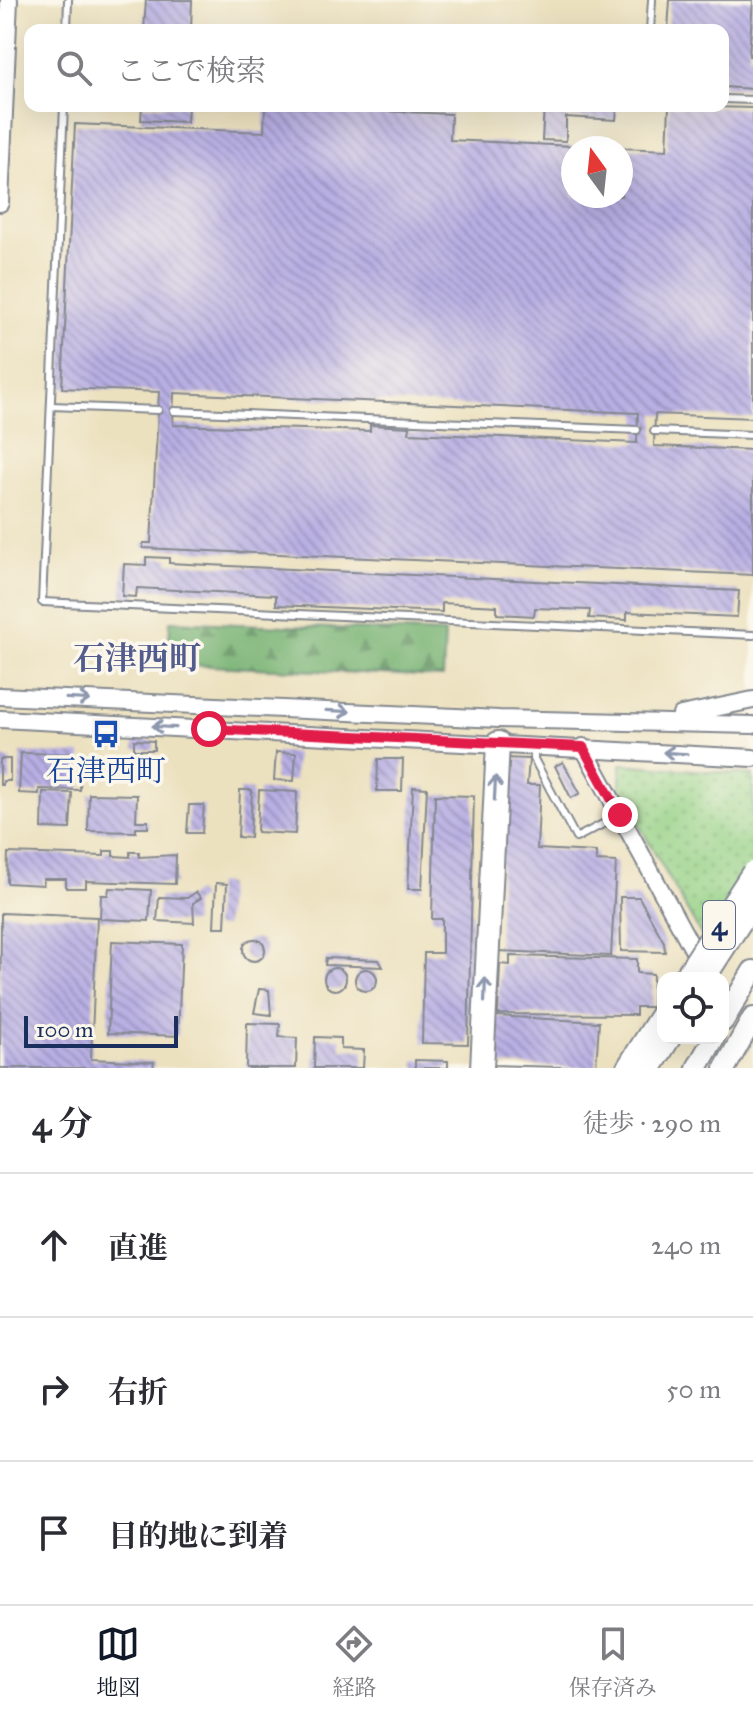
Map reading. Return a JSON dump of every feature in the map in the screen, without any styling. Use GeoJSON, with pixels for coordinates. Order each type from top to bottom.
{"type":"FeatureCollection","features":[{"type":"Feature","properties":{"kind":"highway"},"geometry":{"type":"LineString","coordinates":[[482,1068],[498,743]]}},
{"type":"Feature","properties":{"kind":"highway","name":"4"},"geometry":{"type":"LineString","coordinates":[[689,972],[753,873]]}},
{"type":"Feature","properties":{"kind":"highway","name":"4"},"geometry":{"type":"LineString","coordinates":[[711,972],[753,902]]}},
{"type":"Feature","properties":{"kind":"highway"},"geometry":{"type":"LineString","coordinates":[[711,972],[753,914]]}},
{"type":"Feature","properties":{"kind":"highway"},"geometry":{"type":"LineString","coordinates":[[628,1068],[657,1022]]}},
{"type":"Feature","properties":{"kind":"highway"},"geometry":{"type":"LineString","coordinates":[[648,1068],[664,1044]]}},
{"type":"Feature","properties":{"kind":"main road"},"geometry":{"type":"LineString","coordinates":[[729,1006],[753,971]]}},
{"type":"Feature","properties":{"kind":"main road"},"geometry":{"type":"LineString","coordinates":[[725,1068],[753,1018]]}},
{"type":"Feature","properties":{"kind":"main road"},"geometry":{"type":"LineString","coordinates":[[697,1068],[711,1044]]}},
{"type":"Feature","properties":{"kind":"street"},"geometry":{"type":"LineString","coordinates":[[0,203],[9,0]]}},
{"type":"Feature","properties":{"kind":"street"},"geometry":{"type":"LineString","coordinates":[[0,696],[499,719],[753,725]]}},
{"type":"Feature","properties":{"kind":"street"},"geometry":{"type":"LineString","coordinates":[[600,722],[695,714],[753,700]]}},
{"type":"Feature","properties":{"kind":"street"},"geometry":{"type":"LineString","coordinates":[[0,719],[534,744],[753,758]]}},
{"type":"Feature","properties":{"kind":"street"},"geometry":{"type":"LineString","coordinates":[[498,743],[499,719]]}},
{"type":"Feature","properties":{"kind":"street"},"geometry":{"type":"LineString","coordinates":[[583,747],[704,972]]}},
{"type":"Feature","properties":{"kind":"lane"},"geometry":{"type":"LineString","coordinates":[[67,24],[68,0]]}},
{"type":"Feature","properties":{"kind":"lane"},"geometry":{"type":"LineString","coordinates":[[650,24],[652,0]]}},
{"type":"Feature","properties":{"kind":"lane"},"geometry":{"type":"LineString","coordinates":[[729,99],[753,100]]}},
{"type":"Feature","properties":{"kind":"lane"},"geometry":{"type":"LineString","coordinates":[[64,112],[42,602],[753,635]]}},
{"type":"Feature","properties":{"kind":"lane"},"geometry":{"type":"LineString","coordinates":[[51,406],[158,410]]}},
{"type":"Feature","properties":{"kind":"lane"},"geometry":{"type":"LineString","coordinates":[[174,411],[637,430]]}},
{"type":"Feature","properties":{"kind":"lane"},"geometry":{"type":"LineString","coordinates":[[654,431],[753,435]]}},
{"type":"Feature","properties":{"kind":"lane"},"geometry":{"type":"LineString","coordinates":[[534,744],[534,759],[576,838],[620,815]]}},
{"type":"Feature","properties":{"kind":"green space"},"geometry":{"type":"Polygon","coordinates":[[[170,621],[445,633],[443,677],[168,664],[170,621]]]}},
{"type":"Feature","properties":{"kind":"green space"},"geometry":{"type":"Polygon","coordinates":[[[621,764],[753,775],[753,884],[709,949],[620,791],[621,764]]]}},
{"type":"Feature","properties":{"kind":"building"},"geometry":{"type":"Polygon","coordinates":[[[146,0],[192,0],[191,24],[144,24],[146,0]]]}},
{"type":"Feature","properties":{"kind":"building"},"geometry":{"type":"Polygon","coordinates":[[[670,0],[753,0],[749,56],[753,56],[753,89],[729,87],[729,24],[668,24],[670,0]]]}},
{"type":"Feature","properties":{"kind":"building"},"geometry":{"type":"Polygon","coordinates":[[[729,107],[753,108],[753,418],[655,414],[654,446],[753,450],[753,575],[143,548],[143,543],[151,543],[159,392],[62,388],[75,124],[264,132],[265,112],[451,114],[450,140],[561,145],[561,208],[633,208],[633,149],[667,150],[669,112],[729,112],[729,107]],[[174,393],[173,425],[370,431],[370,425],[410,427],[409,433],[637,443],[638,413],[174,393]]]}},
{"type":"Feature","properties":{"kind":"building"},"geometry":{"type":"Polygon","coordinates":[[[142,112],[188,112],[187,122],[141,120],[142,112]]]}},
{"type":"Feature","properties":{"kind":"building"},"geometry":{"type":"Polygon","coordinates":[[[544,112],[617,112],[616,120],[566,117],[566,136],[561,136],[561,141],[542,140],[544,112]]]}},
{"type":"Feature","properties":{"kind":"building"},"geometry":{"type":"Polygon","coordinates":[[[146,557],[169,558],[169,563],[739,591],[737,617],[627,612],[627,620],[589,618],[590,610],[535,608],[534,616],[497,614],[497,606],[442,603],[442,612],[276,605],[276,595],[137,588],[136,597],[122,596],[124,564],[146,565],[146,557]]]}},
{"type":"Feature","properties":{"kind":"building"},"geometry":{"type":"Polygon","coordinates":[[[134,740],[154,741],[154,750],[134,750],[134,740]]]}},
{"type":"Feature","properties":{"kind":"building"},"geometry":{"type":"Polygon","coordinates":[[[276,752],[296,753],[294,781],[274,780],[276,752]]]}},
{"type":"Feature","properties":{"kind":"building"},"geometry":{"type":"Polygon","coordinates":[[[21,753],[81,754],[80,790],[39,789],[39,794],[19,793],[21,753]]]}},
{"type":"Feature","properties":{"kind":"building"},"geometry":{"type":"Polygon","coordinates":[[[504,758],[529,759],[527,785],[540,785],[537,849],[596,852],[596,861],[616,862],[611,956],[498,951],[504,758]]]}},
{"type":"Feature","properties":{"kind":"building"},"geometry":{"type":"Polygon","coordinates":[[[0,759],[10,759],[10,781],[3,781],[3,785],[0,785],[0,759]]]}},
{"type":"Feature","properties":{"kind":"building"},"geometry":{"type":"Polygon","coordinates":[[[378,759],[403,759],[402,791],[377,791],[378,759]]]}},
{"type":"Feature","properties":{"kind":"building"},"geometry":{"type":"Polygon","coordinates":[[[563,762],[580,793],[571,798],[555,766],[563,762]]]}},
{"type":"Feature","properties":{"kind":"building"},"geometry":{"type":"Polygon","coordinates":[[[413,787],[427,788],[422,889],[408,889],[413,787]]]}},
{"type":"Feature","properties":{"kind":"building"},"geometry":{"type":"Polygon","coordinates":[[[240,790],[252,790],[250,838],[238,837],[240,790]]]}},
{"type":"Feature","properties":{"kind":"building"},"geometry":{"type":"Polygon","coordinates":[[[259,790],[297,792],[295,834],[257,832],[259,790]]]}},
{"type":"Feature","properties":{"kind":"building"},"geometry":{"type":"Polygon","coordinates":[[[43,792],[72,793],[70,829],[42,828],[43,792]]]}},
{"type":"Feature","properties":{"kind":"building"},"geometry":{"type":"Polygon","coordinates":[[[89,794],[137,795],[136,821],[148,821],[148,828],[136,828],[136,832],[88,831],[89,794]]]}},
{"type":"Feature","properties":{"kind":"building"},"geometry":{"type":"Polygon","coordinates":[[[435,795],[474,796],[468,1044],[422,1043],[424,953],[442,953],[442,919],[432,919],[435,795]]]}},
{"type":"Feature","properties":{"kind":"building"},"geometry":{"type":"Polygon","coordinates":[[[189,805],[204,805],[202,833],[187,833],[189,805]]]}},
{"type":"Feature","properties":{"kind":"building"},"geometry":{"type":"Polygon","coordinates":[[[104,851],[113,851],[113,856],[130,857],[130,852],[139,852],[139,857],[176,855],[175,884],[86,881],[86,888],[66,888],[66,879],[43,879],[43,885],[7,883],[8,853],[104,856],[104,851]]]}},
{"type":"Feature","properties":{"kind":"building"},"geometry":{"type":"Polygon","coordinates":[[[216,883],[227,884],[225,927],[214,927],[216,883]]]}},
{"type":"Feature","properties":{"kind":"building"},"geometry":{"type":"Polygon","coordinates":[[[109,888],[151,890],[149,921],[100,919],[101,895],[108,895],[109,888]]]}},
{"type":"Feature","properties":{"kind":"building"},"geometry":{"type":"Polygon","coordinates":[[[196,892],[201,898],[193,903],[194,923],[157,921],[159,897],[187,898],[196,892]]]}},
{"type":"Feature","properties":{"kind":"building"},"geometry":{"type":"Polygon","coordinates":[[[620,897],[639,897],[664,942],[665,952],[621,951],[620,897]]]}},
{"type":"Feature","properties":{"kind":"building"},"geometry":{"type":"Polygon","coordinates":[[[1,913],[97,917],[91,1059],[154,1062],[153,1068],[0,1068],[1,913]]]}},
{"type":"Feature","properties":{"kind":"building"},"geometry":{"type":"Polygon","coordinates":[[[254,939],[262,942],[265,950],[262,958],[254,961],[246,958],[243,950],[246,942],[254,939]]]}},
{"type":"Feature","properties":{"kind":"building"},"geometry":{"type":"Polygon","coordinates":[[[112,941],[182,944],[178,1036],[108,1033],[112,941]]]}},
{"type":"Feature","properties":{"kind":"building"},"geometry":{"type":"Polygon","coordinates":[[[510,956],[637,959],[637,973],[653,974],[652,1007],[636,1007],[636,1015],[498,1014],[500,964],[510,965],[510,956]]]}},
{"type":"Feature","properties":{"kind":"building"},"geometry":{"type":"Polygon","coordinates":[[[326,958],[379,960],[383,967],[325,965],[326,958]]]}},
{"type":"Feature","properties":{"kind":"building"},"geometry":{"type":"Polygon","coordinates":[[[335,968],[343,971],[346,979],[343,987],[335,990],[327,987],[324,979],[327,971],[335,968]]]}},
{"type":"Feature","properties":{"kind":"building"},"geometry":{"type":"Polygon","coordinates":[[[366,969],[374,972],[377,980],[374,988],[366,991],[358,988],[355,980],[358,972],[366,969]]]}},
{"type":"Feature","properties":{"kind":"building"},"geometry":{"type":"Polygon","coordinates":[[[259,989],[269,990],[271,1015],[254,1013],[259,989]]]}},
{"type":"Feature","properties":{"kind":"building"},"geometry":{"type":"Polygon","coordinates":[[[496,1016],[599,1022],[596,1068],[493,1065],[496,1016]]]}},
{"type":"Feature","properties":{"kind":"building"},"geometry":{"type":"Polygon","coordinates":[[[247,1023],[280,1024],[279,1037],[297,1038],[296,1068],[246,1068],[247,1023]]]}},
{"type":"Feature","properties":{"kind":"building"},"geometry":{"type":"Polygon","coordinates":[[[315,1037],[341,1038],[341,1049],[364,1050],[363,1068],[314,1068],[315,1037]]]}},
{"type":"Feature","properties":{"kind":"building"},"geometry":{"type":"Polygon","coordinates":[[[415,1060],[448,1061],[448,1068],[415,1068],[415,1060]]]}},
{"type":"Feature","properties":{"kind":"place","name":"石津西町"},"geometry":{"type":"Point","coordinates":[106,734]}},
{"type":"Feature","properties":{"kind":"district","name":"石津西町"},"geometry":{"type":"Point","coordinates":[137,658]}},
{"type":"Feature","properties":{"kind":"route"},"geometry":{"type":"LineString","coordinates":[[209,729],[583,747],[620,815]]}}]}
